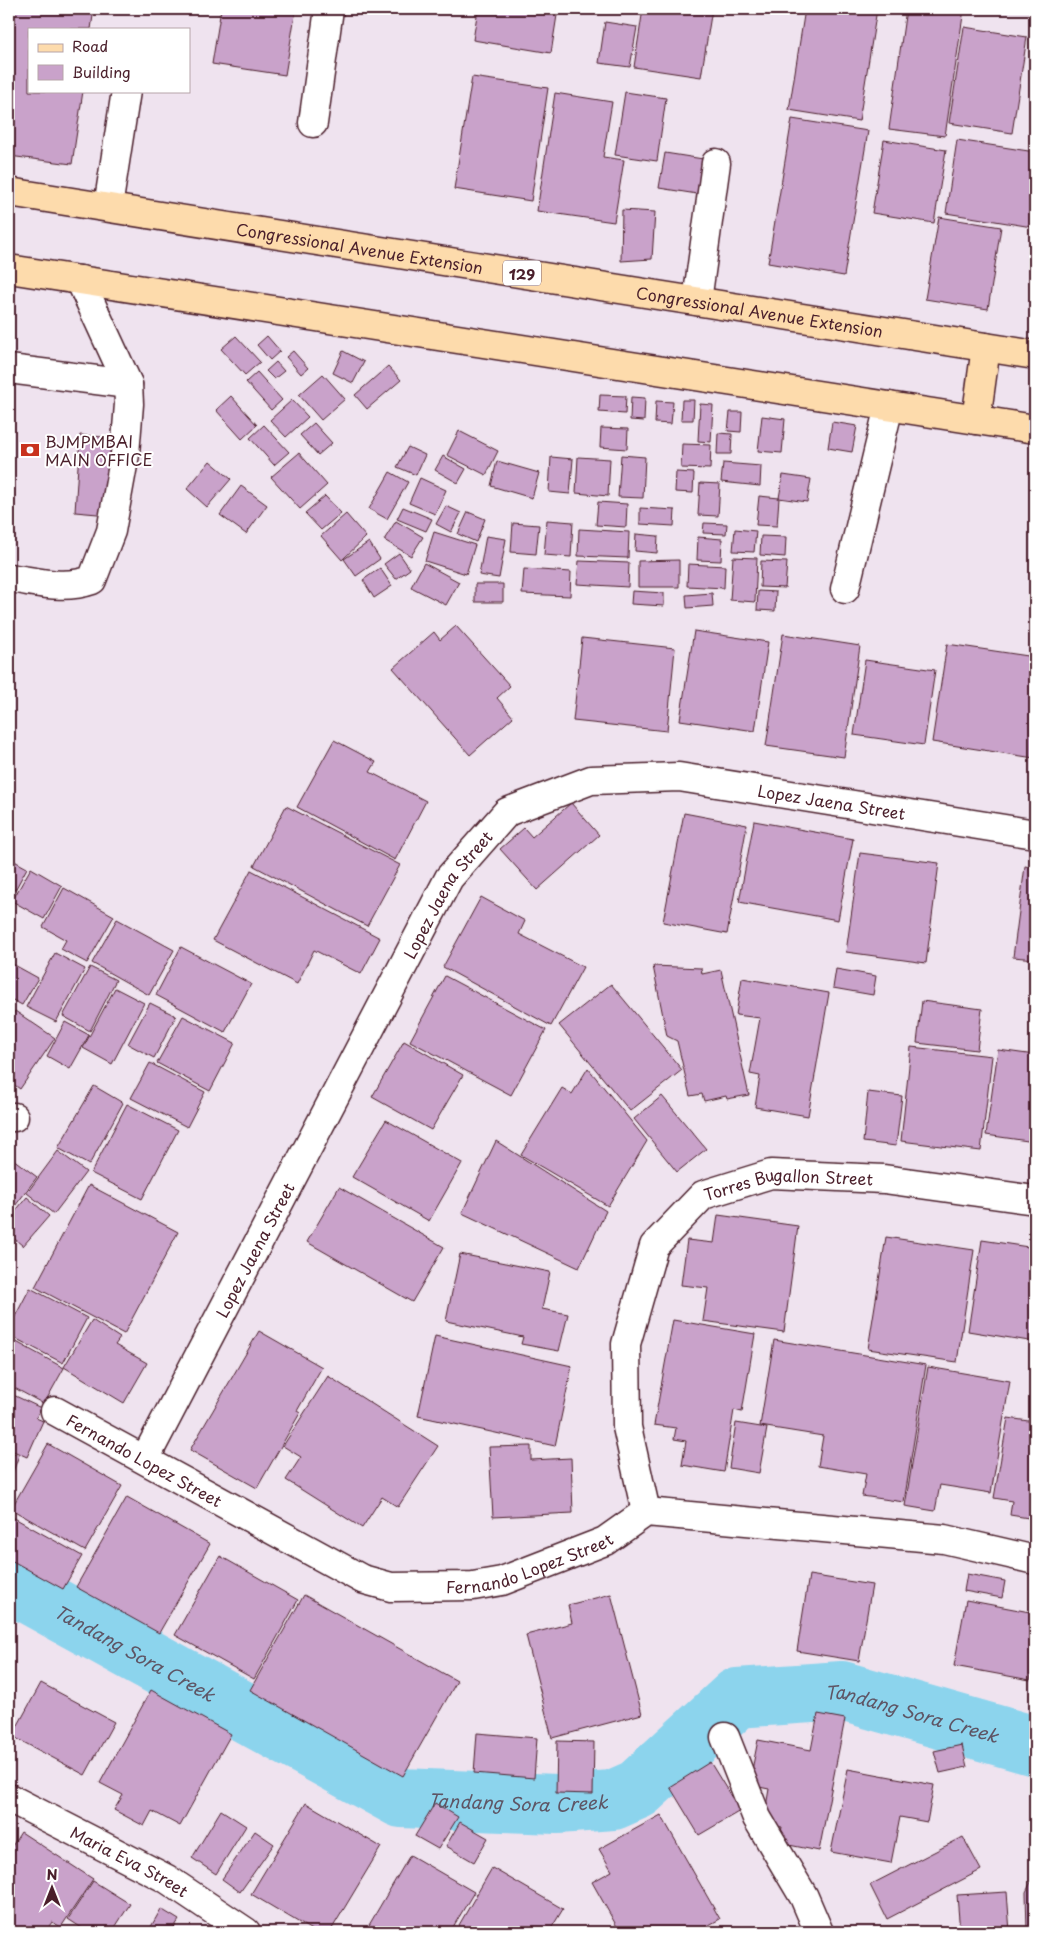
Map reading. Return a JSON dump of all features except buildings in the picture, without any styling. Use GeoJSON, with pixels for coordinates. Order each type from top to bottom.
{"type":"FeatureCollection","features":[{"type":"Feature","properties":{"kind":"main road","name":"Congressional Avenue Extension"},"geometry":{"type":"LineString","coordinates":[[9,192],[1035,355]]}},
{"type":"Feature","properties":{"kind":"main road"},"geometry":{"type":"LineString","coordinates":[[9,269],[1035,429]]}},
{"type":"Feature","properties":{"kind":"main road"},"geometry":{"type":"LineString","coordinates":[[976,420],[986,347]]}},
{"type":"Feature","properties":{"kind":"street"},"geometry":{"type":"LineString","coordinates":[[313,123],[329,9]]}},
{"type":"Feature","properties":{"kind":"street"},"geometry":{"type":"LineString","coordinates":[[108,207],[126,92]]}},
{"type":"Feature","properties":{"kind":"street"},"geometry":{"type":"LineString","coordinates":[[697,301],[716,163]]}},
{"type":"Feature","properties":{"kind":"street"},"geometry":{"type":"LineString","coordinates":[[9,578],[64,586],[92,580],[110,531],[123,463],[129,404],[128,384],[80,280]]}},
{"type":"Feature","properties":{"kind":"street"},"geometry":{"type":"LineString","coordinates":[[9,369],[128,384]]}},
{"type":"Feature","properties":{"kind":"street"},"geometry":{"type":"LineString","coordinates":[[845,589],[889,406]]}},
{"type":"Feature","properties":{"kind":"street","name":"Lopez Jaena Street"},"geometry":{"type":"LineString","coordinates":[[145,1459],[449,878],[508,812],[591,780],[678,777],[1035,834]]}},
{"type":"Feature","properties":{"kind":"street","name":"Torres Bugallon Street"},"geometry":{"type":"LineString","coordinates":[[646,1512],[627,1427],[626,1344],[654,1246],[703,1195],[771,1174],[884,1179],[1035,1200]]}},
{"type":"Feature","properties":{"kind":"street","name":"Fernando Lopez Street"},"geometry":{"type":"LineString","coordinates":[[55,1411],[362,1579],[391,1587],[473,1586],[502,1580],[604,1541],[646,1512]]}},
{"type":"Feature","properties":{"kind":"street"},"geometry":{"type":"LineString","coordinates":[[646,1512],[944,1539],[1035,1560]]}},
{"type":"Feature","properties":{"kind":"street"},"geometry":{"type":"LineString","coordinates":[[725,1737],[757,1818],[804,1897],[819,1932]]}},
{"type":"Feature","properties":{"kind":"street","name":"Maria Eva Street"},"geometry":{"type":"LineString","coordinates":[[9,1798],[167,1879],[246,1932]]}},
{"type":"Feature","properties":{"kind":"waterway","name":"Tandang Sora Creek"},"geometry":{"type":"LineString","coordinates":[[9,1583],[401,1798],[557,1804],[613,1800],[638,1789],[737,1698],[842,1691],[1035,1746]]}},
{"type":"Feature","properties":{"kind":"place","name":"BJMPMBAI MAIN OFFICE"},"geometry":{"type":"Point","coordinates":[30,450]}}]}
